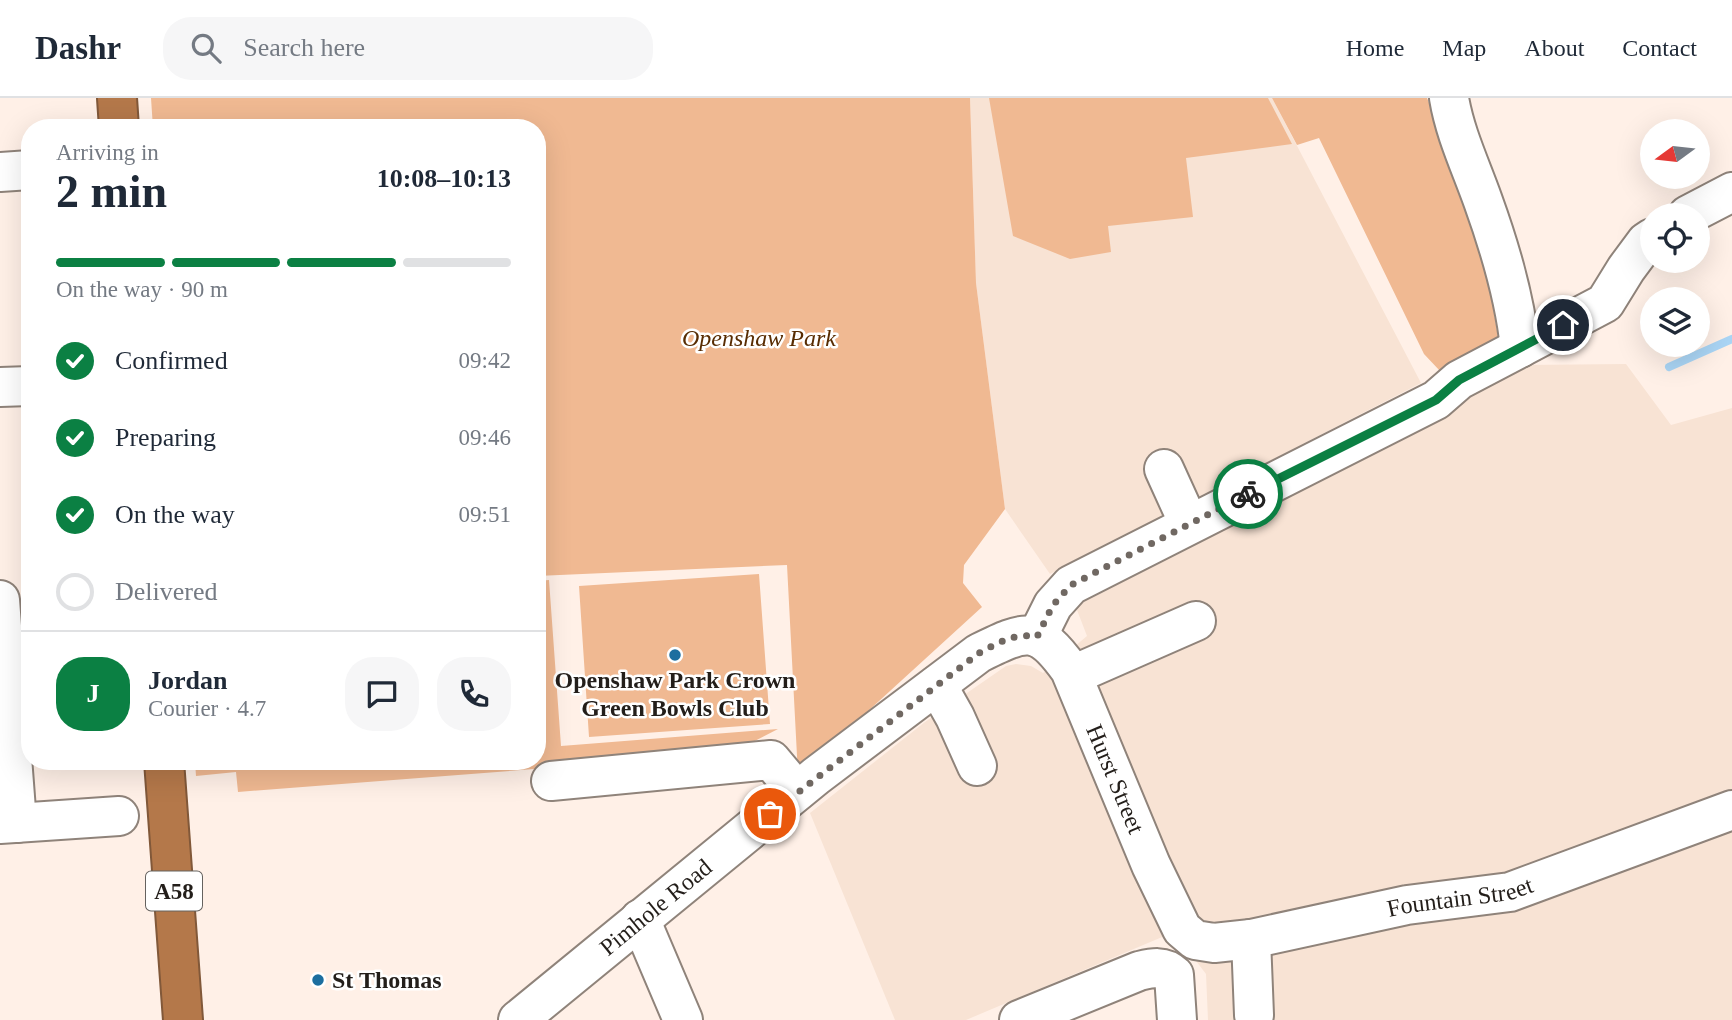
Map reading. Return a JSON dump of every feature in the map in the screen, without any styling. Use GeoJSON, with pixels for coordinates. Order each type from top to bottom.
{"type":"FeatureCollection","features":[{"type":"Feature","properties":{"kind":"highway"},"geometry":{"type":"LineString","coordinates":[[117,98],[118,119]]}},
{"type":"Feature","properties":{"kind":"highway","name":"A58"},"geometry":{"type":"LineString","coordinates":[[165,770],[183,1020]]}},
{"type":"Feature","properties":{"kind":"street"},"geometry":{"type":"LineString","coordinates":[[1449,98],[1452,119],[1483,201],[1509,284],[1520,348]]}},
{"type":"Feature","properties":{"kind":"street"},"geometry":{"type":"LineString","coordinates":[[0,172],[21,171]]}},
{"type":"Feature","properties":{"kind":"street"},"geometry":{"type":"LineString","coordinates":[[1710,204],[1732,192]]}},
{"type":"Feature","properties":{"kind":"street"},"geometry":{"type":"LineString","coordinates":[[1037,637],[1053,605],[1071,585],[1436,400],[1459,380],[1605,303],[1640,250]]}},
{"type":"Feature","properties":{"kind":"street"},"geometry":{"type":"LineString","coordinates":[[0,387],[21,386]]}},
{"type":"Feature","properties":{"kind":"street"},"geometry":{"type":"LineString","coordinates":[[1164,469],[1189,524]]}},
{"type":"Feature","properties":{"kind":"street"},"geometry":{"type":"LineString","coordinates":[[0,600],[9,824],[119,816]]}},
{"type":"Feature","properties":{"kind":"street"},"geometry":{"type":"LineString","coordinates":[[0,608],[21,607]]}},
{"type":"Feature","properties":{"kind":"street"},"geometry":{"type":"LineString","coordinates":[[1073,675],[1196,621]]}},
{"type":"Feature","properties":{"kind":"street","name":"Pimhole Road"},"geometry":{"type":"LineString","coordinates":[[518,1020],[797,791],[979,653],[1008,639],[1026,635],[1037,637]]}},
{"type":"Feature","properties":{"kind":"street","name":"Hurst Street"},"geometry":{"type":"LineString","coordinates":[[1037,637],[1049,643],[1073,675],[1151,865],[1182,929]]}},
{"type":"Feature","properties":{"kind":"street"},"geometry":{"type":"LineString","coordinates":[[937,685],[977,766]]}},
{"type":"Feature","properties":{"kind":"street"},"geometry":{"type":"LineString","coordinates":[[551,780],[771,760],[797,791]]}},
{"type":"Feature","properties":{"kind":"street","name":"Fountain Street"},"geometry":{"type":"LineString","coordinates":[[1182,929],[1195,940],[1214,943],[1251,939],[1407,905],[1510,892],[1731,815]]}},
{"type":"Feature","properties":{"kind":"street"},"geometry":{"type":"LineString","coordinates":[[640,919],[683,1020]]}},
{"type":"Feature","properties":{"kind":"street"},"geometry":{"type":"LineString","coordinates":[[1251,939],[1254,1015]]}},
{"type":"Feature","properties":{"kind":"street"},"geometry":{"type":"LineString","coordinates":[[1018,1020],[1077,1009],[1139,971],[1159,967],[1174,975],[1177,1020]]}},
{"type":"Feature","properties":{"kind":"shaded area"},"geometry":{"type":"Polygon","coordinates":[[[970,98],[1272,98],[1421,383],[1050,574],[1005,509],[976,283],[970,98]]]}},
{"type":"Feature","properties":{"kind":"shaded area"},"geometry":{"type":"Polygon","coordinates":[[[1626,364],[1671,425],[1732,408],[1732,1020],[1208,1020],[1206,974],[1174,932],[966,1020],[895,1020],[810,813],[925,722],[1006,666],[1031,666],[1043,673],[1087,636],[1077,610],[1094,587],[1519,365],[1626,364]]]}},
{"type":"Feature","properties":{"kind":"green space","name":"Openshaw Park"},"geometry":{"type":"Polygon","coordinates":[[[151,98],[970,98],[976,283],[1005,509],[964,565],[963,583],[982,607],[798,775],[787,565],[546,576],[546,119],[152,119],[151,98]]]}},
{"type":"Feature","properties":{"kind":"green space"},"geometry":{"type":"Polygon","coordinates":[[[989,98],[1268,98],[1292,144],[1186,158],[1193,217],[1108,226],[1111,252],[1070,259],[1013,236],[989,98]]]}},
{"type":"Feature","properties":{"kind":"green space"},"geometry":{"type":"Polygon","coordinates":[[[1272,98],[1427,98],[1480,228],[1499,343],[1440,371],[1424,354],[1319,138],[1297,145],[1272,98]]]}},
{"type":"Feature","properties":{"kind":"green space","name":"Openshaw Park Crown Green Bowls Club"},"geometry":{"type":"Polygon","coordinates":[[[759,574],[770,724],[589,737],[579,586],[759,574]]]}},
{"type":"Feature","properties":{"kind":"green space"},"geometry":{"type":"Polygon","coordinates":[[[546,580],[549,580],[561,746],[778,729],[747,745],[546,768],[546,580]]]}},
{"type":"Feature","properties":{"kind":"green space"},"geometry":{"type":"Polygon","coordinates":[[[196,770],[521,770],[238,792],[236,772],[196,776],[196,770]]]}},
{"type":"Feature","properties":{"kind":"waterway"},"geometry":{"type":"LineString","coordinates":[[1669,367],[1732,339]]}},
{"type":"Feature","properties":{"kind":"way so far"},"geometry":{"type":"LineString","coordinates":[[770,814],[979,653],[1015,636],[1037,637],[1053,605],[1071,585],[1248,494]]}},
{"type":"Feature","properties":{"kind":"place","name":"Openshaw Park Crown Green Bowls Club"},"geometry":{"type":"Point","coordinates":[675,655]}},
{"type":"Feature","properties":{"kind":"place","name":"St Thomas"},"geometry":{"type":"Point","coordinates":[318,980]}},
{"type":"Feature","properties":{"kind":"route"},"geometry":{"type":"LineString","coordinates":[[1248,494],[1436,400],[1459,380],[1563,325]]}}]}
